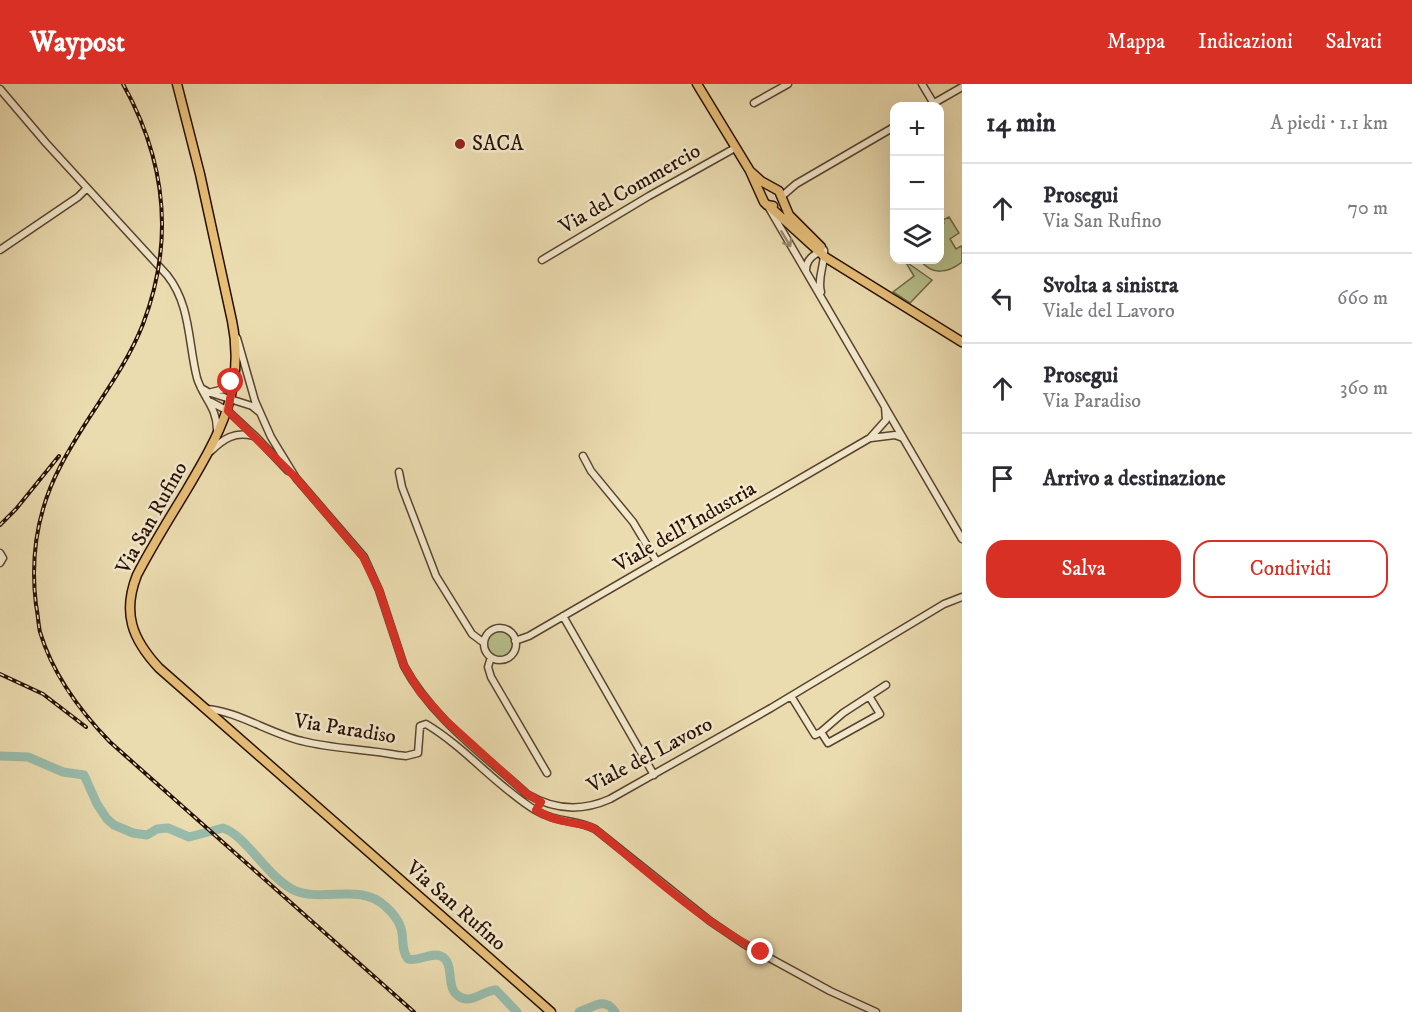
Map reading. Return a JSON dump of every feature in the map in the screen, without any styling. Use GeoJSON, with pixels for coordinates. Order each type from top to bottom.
{"type":"FeatureCollection","features":[{"type":"Feature","properties":{"kind":"main road","name":"Via San Rufino"},"geometry":{"type":"LineString","coordinates":[[177,84],[200,174],[235,335],[235,372],[228,411],[215,441],[137,575],[130,597],[129,610],[134,632],[144,650],[159,668],[551,1012]]}},
{"type":"Feature","properties":{"kind":"main road"},"geometry":{"type":"LineString","coordinates":[[697,84],[750,171],[767,204],[842,268],[962,342]]}},
{"type":"Feature","properties":{"kind":"main road"},"geometry":{"type":"LineString","coordinates":[[750,171],[774,189],[789,215],[823,253],[904,306]]}},
{"type":"Feature","properties":{"kind":"main road"},"geometry":{"type":"LineString","coordinates":[[767,204],[766,191],[774,189]]}},
{"type":"Feature","properties":{"kind":"main road"},"geometry":{"type":"LineString","coordinates":[[767,204],[777,205],[781,198]]}},
{"type":"Feature","properties":{"kind":"street"},"geometry":{"type":"LineString","coordinates":[[754,103],[788,84]]}},
{"type":"Feature","properties":{"kind":"street"},"geometry":{"type":"LineString","coordinates":[[922,84],[931,102]]}},
{"type":"Feature","properties":{"kind":"street"},"geometry":{"type":"LineString","coordinates":[[937,102],[962,87]]}},
{"type":"Feature","properties":{"kind":"street"},"geometry":{"type":"LineString","coordinates":[[0,88],[46,144],[178,289],[183,302],[197,377],[216,417],[215,441]]}},
{"type":"Feature","properties":{"kind":"street"},"geometry":{"type":"LineString","coordinates":[[781,198],[796,184],[890,129]]}},
{"type":"Feature","properties":{"kind":"street","name":"Via del Commercio"},"geometry":{"type":"LineString","coordinates":[[542,260],[735,148]]}},
{"type":"Feature","properties":{"kind":"street"},"geometry":{"type":"LineString","coordinates":[[774,189],[796,184]]}},
{"type":"Feature","properties":{"kind":"street"},"geometry":{"type":"LineString","coordinates":[[0,250],[78,197],[87,188]]}},
{"type":"Feature","properties":{"kind":"street"},"geometry":{"type":"LineString","coordinates":[[767,204],[962,539]]}},
{"type":"Feature","properties":{"kind":"street"},"geometry":{"type":"LineString","coordinates":[[806,272],[810,258],[823,253],[819,287],[826,304]]}},
{"type":"Feature","properties":{"kind":"street"},"geometry":{"type":"LineString","coordinates":[[821,275],[829,267],[842,268]]}},
{"type":"Feature","properties":{"kind":"street","name":"Viale del Lavoro"},"geometry":{"type":"LineString","coordinates":[[235,335],[261,414],[275,446],[296,478]]}},
{"type":"Feature","properties":{"kind":"street"},"geometry":{"type":"LineString","coordinates":[[207,394],[224,389],[231,382],[235,372]]}},
{"type":"Feature","properties":{"kind":"street","name":"Viale del Lavoro"},"geometry":{"type":"LineString","coordinates":[[207,394],[213,403],[228,411],[296,478],[363,557],[379,590],[404,666],[420,692],[445,720],[527,794],[541,802],[570,808],[585,807],[610,799],[959,597]]}},
{"type":"Feature","properties":{"kind":"street"},"geometry":{"type":"LineString","coordinates":[[207,394],[252,406],[261,414]]}},
{"type":"Feature","properties":{"kind":"street"},"geometry":{"type":"LineString","coordinates":[[882,426],[886,420],[885,407]]}},
{"type":"Feature","properties":{"kind":"street"},"geometry":{"type":"LineString","coordinates":[[882,426],[896,425]]}},
{"type":"Feature","properties":{"kind":"street","name":"Viale dell'Industria"},"geometry":{"type":"LineString","coordinates":[[884,435],[896,425]]}},
{"type":"Feature","properties":{"kind":"street","name":"Viale dell'Industria"},"geometry":{"type":"LineString","coordinates":[[515,641],[529,636],[870,438],[882,426]]}},
{"type":"Feature","properties":{"kind":"street"},"geometry":{"type":"LineString","coordinates":[[208,453],[230,437],[247,435],[257,438]]}},
{"type":"Feature","properties":{"kind":"street","name":"Viale dell'Industria"},"geometry":{"type":"LineString","coordinates":[[870,438],[884,435],[903,438]]}},
{"type":"Feature","properties":{"kind":"street"},"geometry":{"type":"LineString","coordinates":[[583,456],[591,471],[633,522],[657,562]]}},
{"type":"Feature","properties":{"kind":"street"},"geometry":{"type":"LineString","coordinates":[[399,472],[402,486],[436,576],[472,634],[484,643]]}},
{"type":"Feature","properties":{"kind":"street"},"geometry":{"type":"LineString","coordinates":[[0,553],[3,558],[0,562]]}},
{"type":"Feature","properties":{"kind":"street"},"geometry":{"type":"LineString","coordinates":[[959,597],[962,591]]}},
{"type":"Feature","properties":{"kind":"street"},"geometry":{"type":"LineString","coordinates":[[563,616],[654,775]]}},
{"type":"Feature","properties":{"kind":"street"},"geometry":{"type":"LineString","coordinates":[[499,628],[509,632],[515,641],[513,652],[502,660],[491,657],[486,652],[484,643],[489,633],[499,628]]}},
{"type":"Feature","properties":{"kind":"street"},"geometry":{"type":"LineString","coordinates":[[491,657],[488,667],[491,677],[547,773]]}},
{"type":"Feature","properties":{"kind":"street"},"geometry":{"type":"LineString","coordinates":[[791,696],[814,735],[886,685]]}},
{"type":"Feature","properties":{"kind":"street"},"geometry":{"type":"LineString","coordinates":[[820,732],[828,743],[880,714],[869,696]]}},
{"type":"Feature","properties":{"kind":"street","name":"Via Paradiso"},"geometry":{"type":"LineString","coordinates":[[206,709],[225,711],[264,729],[303,742],[398,755],[418,753],[420,726],[426,724],[460,747],[508,792],[547,817],[564,822],[586,824],[595,829],[710,921],[744,944],[830,991],[876,1012]]}},
{"type":"Feature","properties":{"kind":"street"},"geometry":{"type":"LineString","coordinates":[[536,810],[541,802]]}},
{"type":"Feature","properties":{"kind":"green space"},"geometry":{"type":"Polygon","coordinates":[[[949,217],[959,233],[950,239],[956,249],[961,246],[962,262],[951,269],[935,271],[924,264],[944,264],[944,220],[949,217]]]}},
{"type":"Feature","properties":{"kind":"green space"},"geometry":{"type":"Polygon","coordinates":[[[907,264],[932,280],[910,303],[893,292],[914,276],[907,264]]]}},
{"type":"Feature","properties":{"kind":"green space"},"geometry":{"type":"Polygon","coordinates":[[[500,631],[509,635],[513,644],[509,653],[500,657],[491,653],[487,644],[491,635],[500,631]]]}},
{"type":"Feature","properties":{"kind":"waterway"},"geometry":{"type":"LineString","coordinates":[[0,756],[28,757],[63,772],[84,775],[97,804],[107,819],[114,825],[133,833],[147,835],[157,829],[168,828],[189,837],[223,828],[240,839],[276,878],[296,891],[319,895],[354,894],[375,899],[388,908],[398,922],[402,932],[404,952],[408,959],[441,956],[448,964],[452,988],[460,997],[469,999],[496,990],[517,1012]]}},
{"type":"Feature","properties":{"kind":"waterway"},"geometry":{"type":"LineString","coordinates":[[579,1012],[598,1004],[607,1005],[615,1012]]}},
{"type":"Feature","properties":{"kind":"railway"},"geometry":{"type":"LineString","coordinates":[[123,84],[138,113],[157,172],[162,231],[159,262],[153,293],[135,343],[61,465],[41,515],[35,551],[34,587],[40,632],[45,648],[68,691],[110,742],[414,1012]]}},
{"type":"Feature","properties":{"kind":"railway"},"geometry":{"type":"LineString","coordinates":[[0,525],[59,456]]}},
{"type":"Feature","properties":{"kind":"railway"},"geometry":{"type":"LineString","coordinates":[[0,674],[43,694],[86,727]]}},
{"type":"Feature","properties":{"kind":"place","name":"SACA"},"geometry":{"type":"Point","coordinates":[460,144]}},
{"type":"Feature","properties":{"kind":"route"},"geometry":{"type":"LineString","coordinates":[[231,382],[235,372],[228,411],[296,478],[363,557],[374,576],[404,666],[429,703],[527,794],[541,802],[536,810],[547,817],[564,822],[586,824],[595,829],[710,921],[744,944],[761,952]]}}]}
